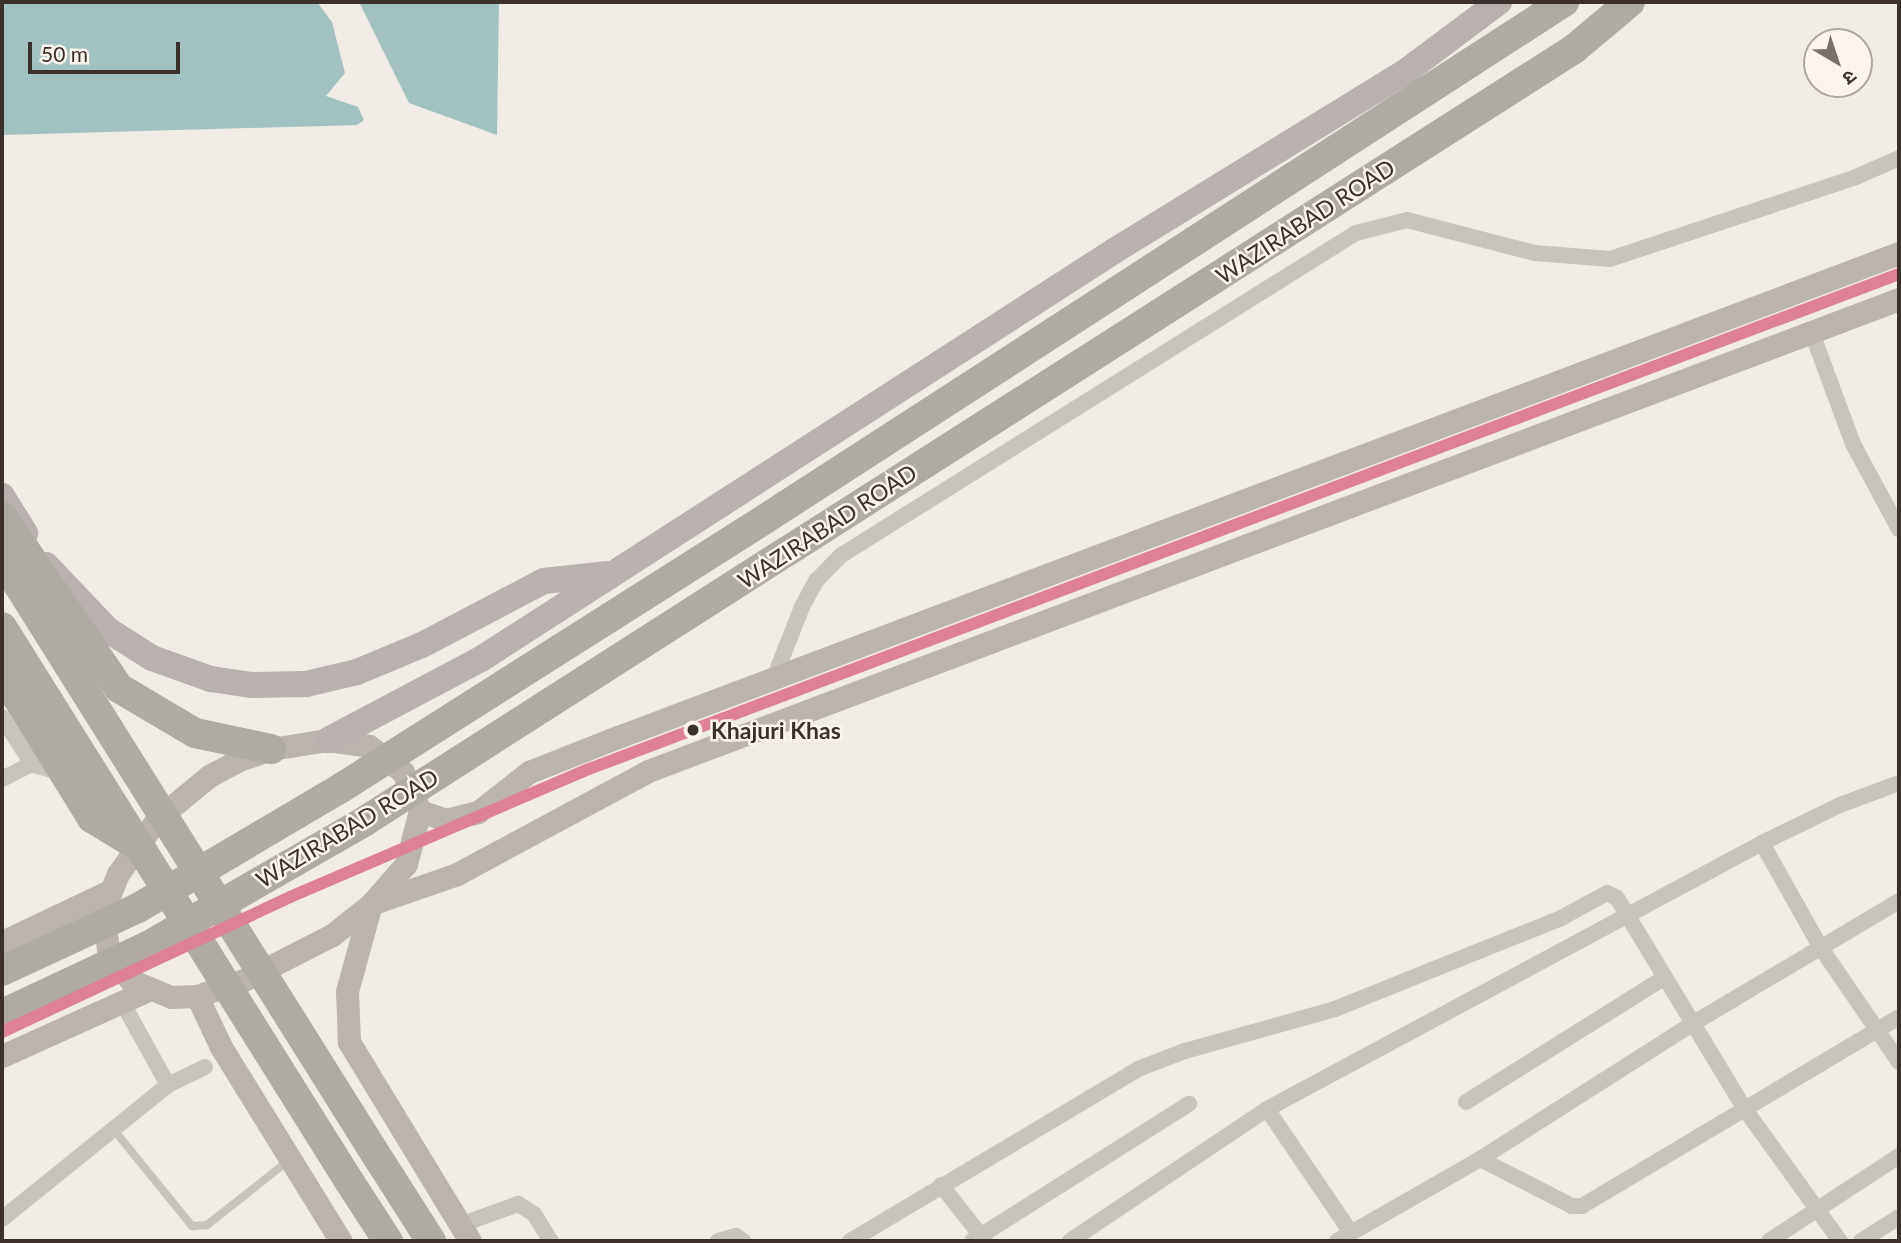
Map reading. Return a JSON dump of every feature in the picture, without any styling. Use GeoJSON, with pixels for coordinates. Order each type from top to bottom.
{"type":"FeatureCollection","features":[{"type":"Feature","properties":{"kind":"highway","name":"WAZIRABAD ROAD"},"geometry":{"type":"LineString","coordinates":[[2,971],[138,908],[329,795],[765,519],[1564,2]]}},
{"type":"Feature","properties":{"kind":"highway","name":"WAZIRABAD ROAD"},"geometry":{"type":"LineString","coordinates":[[2,1014],[148,946],[365,821],[1574,49],[1630,2]]}},
{"type":"Feature","properties":{"kind":"highway"},"geometry":{"type":"LineString","coordinates":[[2,516],[119,688],[195,733],[271,749]]}},
{"type":"Feature","properties":{"kind":"highway"},"geometry":{"type":"LineString","coordinates":[[2,559],[431,1241]]}},
{"type":"Feature","properties":{"kind":"highway"},"geometry":{"type":"LineString","coordinates":[[2,627],[388,1241]]}},
{"type":"Feature","properties":{"kind":"highway"},"geometry":{"type":"LineString","coordinates":[[2,673],[92,818],[136,845]]}},
{"type":"Feature","properties":{"kind":"main road"},"geometry":{"type":"LineString","coordinates":[[328,740],[481,659],[1114,251],[1408,70],[1499,2]]}},
{"type":"Feature","properties":{"kind":"main road","name":"WAZIRABAD ROAD"},"geometry":{"type":"LineString","coordinates":[[420,811],[446,820],[478,812],[529,772],[1899,253]]}},
{"type":"Feature","properties":{"kind":"main road"},"geometry":{"type":"LineString","coordinates":[[371,904],[457,874],[648,771],[1899,299]]}},
{"type":"Feature","properties":{"kind":"main road"},"geometry":{"type":"LineString","coordinates":[[2,496],[43,562],[108,630],[152,658],[211,679],[251,685],[306,684],[357,672],[544,581],[613,574]]}},
{"type":"Feature","properties":{"kind":"main road"},"geometry":{"type":"LineString","coordinates":[[328,740],[369,746],[388,757],[403,772],[420,811],[406,864],[371,904],[289,960],[197,996],[171,998],[146,990],[130,980],[108,949],[103,911],[108,892],[136,845],[157,819],[209,776],[271,749],[328,740]]}},
{"type":"Feature","properties":{"kind":"main road"},"geometry":{"type":"LineString","coordinates":[[2,942],[108,892]]}},
{"type":"Feature","properties":{"kind":"main road"},"geometry":{"type":"LineString","coordinates":[[371,904],[347,991],[349,1042],[465,1233]]}},
{"type":"Feature","properties":{"kind":"main road"},"geometry":{"type":"LineString","coordinates":[[2,1056],[146,990]]}},
{"type":"Feature","properties":{"kind":"main road"},"geometry":{"type":"LineString","coordinates":[[197,996],[221,1047],[341,1241]]}},
{"type":"Feature","properties":{"kind":"street"},"geometry":{"type":"LineString","coordinates":[[774,678],[806,598],[840,556],[1356,233],[1407,220],[1535,253],[1610,259],[1856,177],[1899,158]]}},
{"type":"Feature","properties":{"kind":"street"},"geometry":{"type":"LineString","coordinates":[[1811,333],[1853,444],[1899,529]]}},
{"type":"Feature","properties":{"kind":"street"},"geometry":{"type":"LineString","coordinates":[[2,717],[32,764],[64,774]]}},
{"type":"Feature","properties":{"kind":"street"},"geometry":{"type":"LineString","coordinates":[[2,779],[32,764]]}},
{"type":"Feature","properties":{"kind":"street"},"geometry":{"type":"LineString","coordinates":[[1070,1241],[1267,1109],[1762,843],[1840,805],[1899,783]]}},
{"type":"Feature","properties":{"kind":"street"},"geometry":{"type":"LineString","coordinates":[[1762,843],[1821,948],[1899,1062]]}},
{"type":"Feature","properties":{"kind":"street"},"geometry":{"type":"LineString","coordinates":[[850,1241],[1111,1083],[1185,1051],[1335,1009],[1562,918],[1607,893],[1617,898],[1626,917],[1744,1108],[1840,1241]]}},
{"type":"Feature","properties":{"kind":"street"},"geometry":{"type":"LineString","coordinates":[[1337,1241],[1350,1231],[1480,1159],[1692,1024],[1899,901]]}},
{"type":"Feature","properties":{"kind":"street"},"geometry":{"type":"LineString","coordinates":[[1466,1102],[1664,978]]}},
{"type":"Feature","properties":{"kind":"street"},"geometry":{"type":"LineString","coordinates":[[122,1002],[168,1085]]}},
{"type":"Feature","properties":{"kind":"street"},"geometry":{"type":"LineString","coordinates":[[1480,1159],[1577,1207],[1899,1017]]}},
{"type":"Feature","properties":{"kind":"street"},"geometry":{"type":"LineString","coordinates":[[2,1219],[168,1085],[205,1067]]}},
{"type":"Feature","properties":{"kind":"street"},"geometry":{"type":"LineString","coordinates":[[941,1185],[979,1239],[1189,1104]]}},
{"type":"Feature","properties":{"kind":"street"},"geometry":{"type":"LineString","coordinates":[[1267,1109],[1350,1231]]}},
{"type":"Feature","properties":{"kind":"street"},"geometry":{"type":"LineString","coordinates":[[1769,1241],[1815,1208],[1899,1156]]}},
{"type":"Feature","properties":{"kind":"street"},"geometry":{"type":"LineString","coordinates":[[465,1233],[481,1214],[508,1204],[518,1204],[534,1213],[551,1241]]}},
{"type":"Feature","properties":{"kind":"street"},"geometry":{"type":"LineString","coordinates":[[1860,1241],[1899,1217]]}},
{"type":"Feature","properties":{"kind":"street"},"geometry":{"type":"LineString","coordinates":[[718,1241],[736,1236],[743,1241]]}},
{"type":"Feature","properties":{"kind":"lane"},"geometry":{"type":"LineString","coordinates":[[114,1130],[192,1226],[207,1225],[290,1160]]}},
{"type":"Feature","properties":{"kind":"water"},"geometry":{"type":"Polygon","coordinates":[[[2,2],[317,2],[332,22],[345,73],[326,96],[358,107],[364,120],[357,125],[2,135],[2,2]]]}},
{"type":"Feature","properties":{"kind":"water"},"geometry":{"type":"Polygon","coordinates":[[[359,2],[499,2],[497,135],[409,103],[359,2]]]}},
{"type":"Feature","properties":{"kind":"transit line"},"geometry":{"type":"LineString","coordinates":[[2,1032],[290,897],[589,769],[1899,274]]}},
{"type":"Feature","properties":{"kind":"place","name":"Khajuri Khas"},"geometry":{"type":"Point","coordinates":[693,730]}}]}
